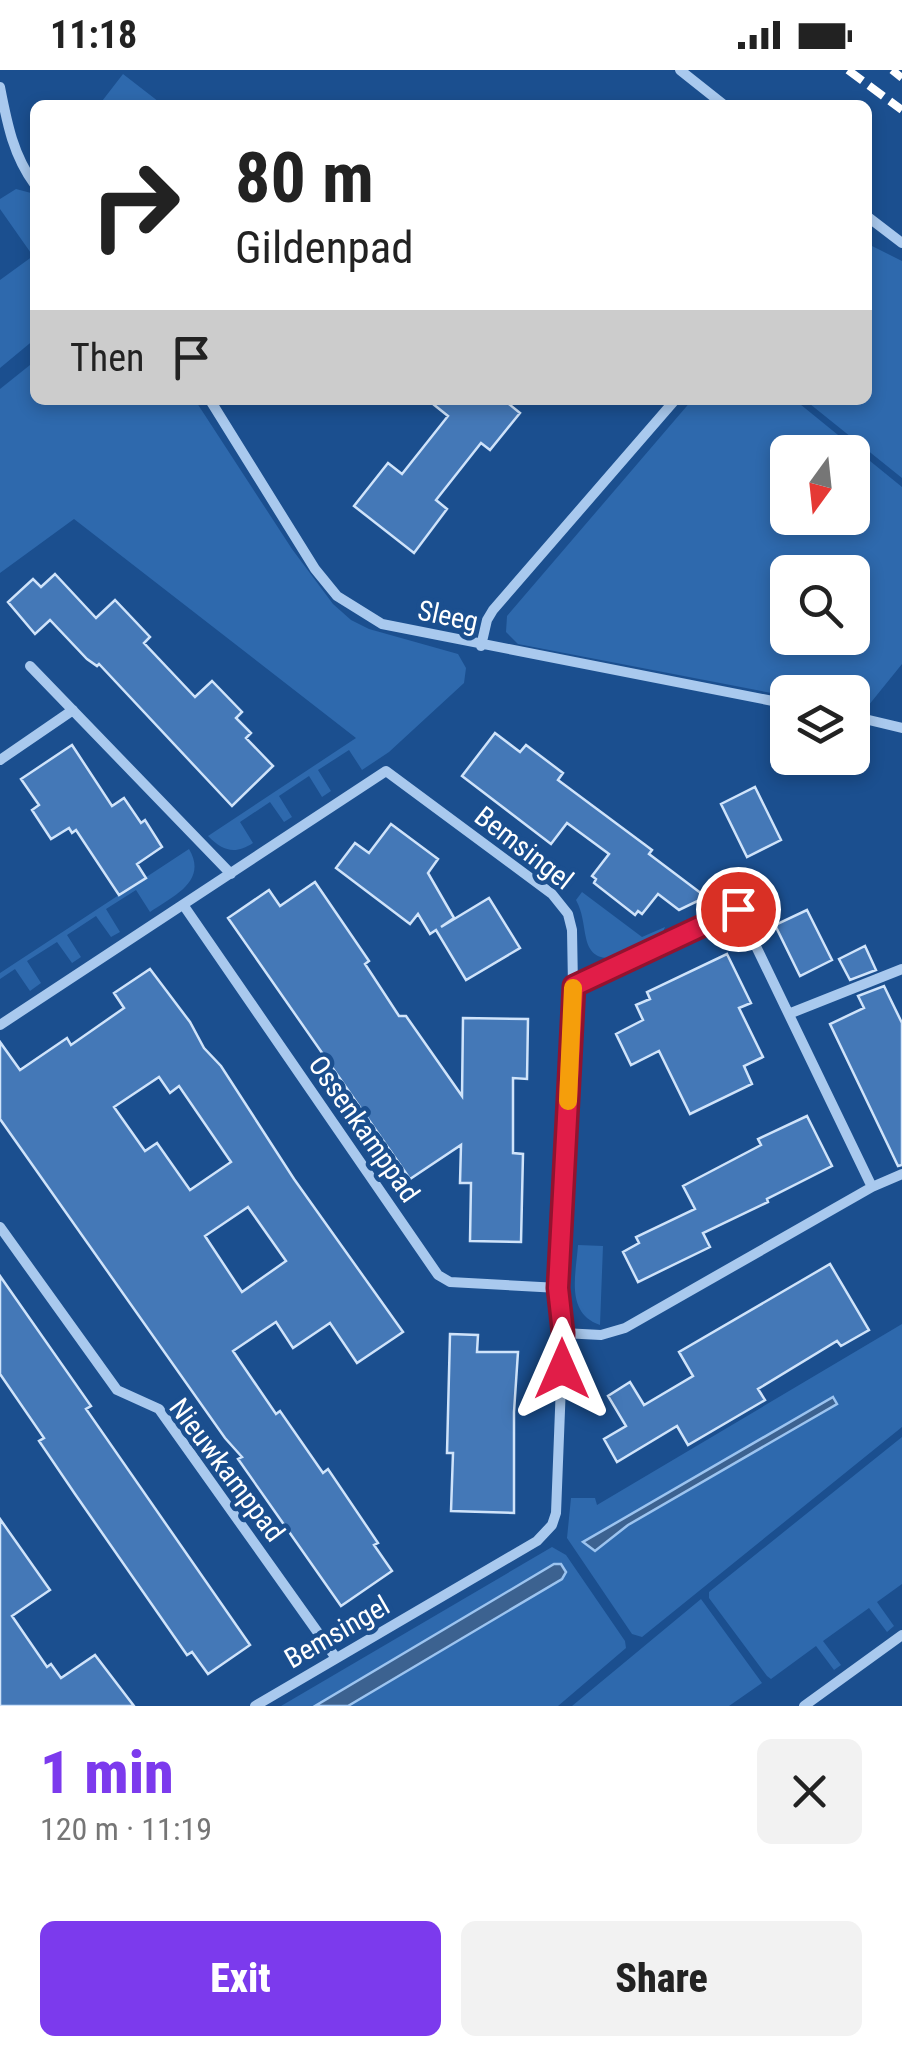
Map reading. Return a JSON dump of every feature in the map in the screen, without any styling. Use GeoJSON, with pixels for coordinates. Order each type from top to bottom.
{"type":"FeatureCollection","features":[{"type":"Feature","properties":{"kind":"street"},"geometry":{"type":"LineString","coordinates":[[680,70],[718,100]]}},
{"type":"Feature","properties":{"kind":"street"},"geometry":{"type":"LineString","coordinates":[[0,88],[8,130],[30,178]]}},
{"type":"Feature","properties":{"kind":"street"},"geometry":{"type":"LineString","coordinates":[[872,221],[902,244]]}},
{"type":"Feature","properties":{"kind":"street","name":"Sleeg"},"geometry":{"type":"LineString","coordinates":[[213,405],[315,569],[338,596],[382,624],[770,701]]}},
{"type":"Feature","properties":{"kind":"street"},"geometry":{"type":"LineString","coordinates":[[481,646],[493,610],[671,405]]}},
{"type":"Feature","properties":{"kind":"street"},"geometry":{"type":"LineString","coordinates":[[30,666],[231,874]]}},
{"type":"Feature","properties":{"kind":"street"},"geometry":{"type":"LineString","coordinates":[[0,760],[73,710]]}},
{"type":"Feature","properties":{"kind":"street"},"geometry":{"type":"LineString","coordinates":[[870,720],[902,728]]}},
{"type":"Feature","properties":{"kind":"street","name":"Bemsingel"},"geometry":{"type":"LineString","coordinates":[[0,1025],[386,771],[561,904],[568,914],[574,986],[558,1288],[563,1333],[556,1513],[552,1526],[537,1541],[255,1706]]}},
{"type":"Feature","properties":{"kind":"street","name":"Ossenkamppad"},"geometry":{"type":"LineString","coordinates":[[184,906],[438,1275],[450,1282],[558,1288]]}},
{"type":"Feature","properties":{"kind":"street"},"geometry":{"type":"LineString","coordinates":[[574,986],[738,909],[872,1186]]}},
{"type":"Feature","properties":{"kind":"street"},"geometry":{"type":"LineString","coordinates":[[790,1013],[902,969]]}},
{"type":"Feature","properties":{"kind":"street"},"geometry":{"type":"LineString","coordinates":[[563,1333],[601,1335],[625,1328],[872,1186],[902,1174]]}},
{"type":"Feature","properties":{"kind":"street","name":"Nieuwkamppad"},"geometry":{"type":"LineString","coordinates":[[0,1227],[116,1390],[159,1409],[336,1658]]}},
{"type":"Feature","properties":{"kind":"street"},"geometry":{"type":"LineString","coordinates":[[804,1706],[902,1635]]}},
{"type":"Feature","properties":{"kind":"shaded area"},"geometry":{"type":"Polygon","coordinates":[[[123,74],[157,100],[103,100],[123,74]]]}},
{"type":"Feature","properties":{"kind":"shaded area"},"geometry":{"type":"Polygon","coordinates":[[[16,189],[30,193],[30,252],[0,209],[0,199],[16,189]]]}},
{"type":"Feature","properties":{"kind":"shaded area"},"geometry":{"type":"Polygon","coordinates":[[[872,246],[902,261],[902,478],[870,452],[870,435],[849,435],[811,405],[872,405],[872,246]]]}},
{"type":"Feature","properties":{"kind":"shaded area"},"geometry":{"type":"Polygon","coordinates":[[[30,258],[30,343],[0,368],[0,280],[30,258]]]}},
{"type":"Feature","properties":{"kind":"shaded area"},"geometry":{"type":"Polygon","coordinates":[[[30,365],[30,405],[198,405],[292,549],[333,604],[369,629],[458,654],[466,668],[464,683],[389,752],[362,770],[349,750],[318,770],[331,791],[322,797],[309,776],[279,796],[292,817],[284,822],[270,802],[240,822],[253,843],[247,847],[229,850],[219,845],[208,836],[356,738],[74,519],[0,573],[0,389],[30,365]]]}},
{"type":"Feature","properties":{"kind":"shaded area"},"geometry":{"type":"Polygon","coordinates":[[[688,405],[801,405],[838,435],[770,435],[770,535],[870,535],[870,461],[902,487],[902,664],[870,704],[870,675],[770,675],[770,693],[518,644],[506,632],[507,616],[688,405]]]}},
{"type":"Feature","properties":{"kind":"shaded area"},"geometry":{"type":"Polygon","coordinates":[[[189,849],[194,860],[191,879],[169,900],[150,912],[136,890],[106,909],[120,932],[111,937],[96,916],[67,935],[81,957],[72,963],[57,942],[27,961],[41,983],[30,991],[15,969],[0,979],[0,973],[189,849]]]}},
{"type":"Feature","properties":{"kind":"shaded area"},"geometry":{"type":"Polygon","coordinates":[[[582,892],[642,937],[665,927],[660,939],[618,957],[598,956],[586,938],[576,900],[582,892]]]}},
{"type":"Feature","properties":{"kind":"shaded area"},"geometry":{"type":"Polygon","coordinates":[[[578,1245],[603,1246],[600,1325],[582,1312],[577,1302],[578,1245]]]}},
{"type":"Feature","properties":{"kind":"shaded area"},"geometry":{"type":"Polygon","coordinates":[[[902,1324],[902,1427],[642,1637],[632,1634],[567,1538],[571,1498],[595,1498],[597,1505],[902,1324]]]}},
{"type":"Feature","properties":{"kind":"shaded area"},"geometry":{"type":"Polygon","coordinates":[[[833,1397],[837,1404],[628,1525],[595,1551],[583,1542],[833,1397]]]}},
{"type":"Feature","properties":{"kind":"shaded area"},"geometry":{"type":"Polygon","coordinates":[[[902,1437],[902,1584],[877,1602],[894,1626],[887,1632],[869,1608],[823,1641],[841,1665],[834,1670],[816,1646],[771,1679],[709,1598],[709,1592],[902,1437]]]}},
{"type":"Feature","properties":{"kind":"shaded area"},"geometry":{"type":"Polygon","coordinates":[[[552,1547],[566,1555],[626,1648],[558,1706],[281,1706],[552,1547]]]}},
{"type":"Feature","properties":{"kind":"shaded area"},"geometry":{"type":"Polygon","coordinates":[[[554,1564],[561,1564],[566,1572],[562,1579],[348,1706],[315,1706],[554,1564]]]}},
{"type":"Feature","properties":{"kind":"shaded area"},"geometry":{"type":"Polygon","coordinates":[[[701,1599],[762,1683],[729,1706],[572,1706],[701,1599]]]}},
{"type":"Feature","properties":{"kind":"building"},"geometry":{"type":"Polygon","coordinates":[[[434,405],[510,405],[520,413],[490,450],[481,443],[436,500],[447,509],[414,553],[354,506],[388,463],[402,474],[448,416],[434,405]]]}},
{"type":"Feature","properties":{"kind":"building"},"geometry":{"type":"Polygon","coordinates":[[[55,574],[96,618],[115,600],[150,637],[144,643],[195,697],[212,681],[242,712],[236,718],[251,733],[246,738],[273,766],[232,806],[99,664],[87,659],[50,620],[35,634],[8,602],[33,579],[41,587],[55,574]]]}},
{"type":"Feature","properties":{"kind":"building"},"geometry":{"type":"Polygon","coordinates":[[[495,733],[520,752],[526,745],[563,773],[558,780],[652,850],[649,854],[706,897],[679,910],[658,894],[642,914],[638,911],[635,915],[594,883],[596,879],[592,876],[609,854],[567,823],[551,844],[462,776],[495,733]]]}},
{"type":"Feature","properties":{"kind":"building"},"geometry":{"type":"Polygon","coordinates":[[[72,745],[112,806],[124,798],[141,823],[145,820],[162,847],[137,864],[146,878],[119,895],[76,830],[72,833],[69,828],[51,839],[32,810],[39,805],[21,779],[72,745]]]}},
{"type":"Feature","properties":{"kind":"building"},"geometry":{"type":"Polygon","coordinates":[[[755,787],[781,840],[747,857],[721,804],[755,787]]]}},
{"type":"Feature","properties":{"kind":"building"},"geometry":{"type":"Polygon","coordinates":[[[391,824],[438,859],[428,873],[454,918],[441,927],[489,898],[520,948],[466,980],[436,930],[430,934],[418,914],[410,924],[336,868],[355,843],[369,853],[391,824]]]}},
{"type":"Feature","properties":{"kind":"building"},"geometry":{"type":"Polygon","coordinates":[[[315,882],[369,961],[365,964],[399,1016],[406,1016],[462,1096],[463,1018],[528,1019],[527,1079],[513,1078],[513,1153],[523,1154],[521,1242],[470,1241],[471,1183],[460,1183],[461,1145],[410,1179],[228,918],[269,890],[280,906],[315,882]]]}},
{"type":"Feature","properties":{"kind":"building"},"geometry":{"type":"Polygon","coordinates":[[[807,910],[832,960],[800,976],[775,925],[807,910]]]}},
{"type":"Feature","properties":{"kind":"building"},"geometry":{"type":"Polygon","coordinates":[[[865,946],[876,970],[850,980],[839,959],[865,946]]]}},
{"type":"Feature","properties":{"kind":"building"},"geometry":{"type":"Polygon","coordinates":[[[727,954],[751,1003],[739,1008],[763,1057],[744,1066],[752,1084],[690,1114],[659,1051],[631,1065],[616,1034],[643,1020],[636,1005],[650,999],[647,992],[727,954]]]}},
{"type":"Feature","properties":{"kind":"building"},"geometry":{"type":"Polygon","coordinates":[[[150,969],[403,1332],[357,1363],[330,1323],[293,1348],[276,1322],[233,1351],[323,1473],[328,1469],[378,1543],[374,1545],[392,1571],[341,1606],[238,1459],[242,1457],[0,1119],[0,1042],[20,1070],[67,1038],[71,1045],[124,1008],[114,993],[150,969]],[[159,1077],[114,1107],[145,1151],[157,1143],[190,1190],[231,1162],[179,1086],[170,1093],[159,1077]],[[248,1207],[205,1236],[242,1292],[286,1261],[248,1207]]]}},
{"type":"Feature","properties":{"kind":"building"},"geometry":{"type":"Polygon","coordinates":[[[884,986],[902,1023],[902,1165],[898,1166],[830,1024],[864,1008],[858,996],[884,986]]]}},
{"type":"Feature","properties":{"kind":"building"},"geometry":{"type":"Polygon","coordinates":[[[807,1116],[832,1166],[703,1233],[710,1247],[638,1282],[623,1252],[639,1243],[636,1237],[695,1209],[683,1186],[761,1145],[758,1139],[807,1116]]]}},
{"type":"Feature","properties":{"kind":"building"},"geometry":{"type":"Polygon","coordinates":[[[830,1264],[869,1330],[841,1346],[837,1341],[758,1389],[765,1400],[688,1445],[677,1426],[617,1462],[604,1439],[626,1426],[608,1396],[630,1382],[644,1405],[693,1376],[679,1352],[830,1264]]]}},
{"type":"Feature","properties":{"kind":"building"},"geometry":{"type":"Polygon","coordinates":[[[0,1276],[91,1406],[86,1409],[250,1645],[208,1674],[192,1652],[187,1655],[75,1494],[39,1441],[44,1438],[0,1374],[0,1276]]]}},
{"type":"Feature","properties":{"kind":"building"},"geometry":{"type":"Polygon","coordinates":[[[450,1334],[478,1335],[477,1352],[518,1352],[514,1513],[451,1511],[453,1453],[447,1453],[450,1334]]]}},
{"type":"Feature","properties":{"kind":"building"},"geometry":{"type":"Polygon","coordinates":[[[0,1519],[50,1590],[12,1616],[47,1667],[51,1664],[61,1678],[95,1655],[134,1706],[0,1706],[0,1519]]]}},
{"type":"Feature","properties":{"kind":"railway"},"geometry":{"type":"LineString","coordinates":[[848,70],[902,110]]}},
{"type":"Feature","properties":{"kind":"railway"},"geometry":{"type":"LineString","coordinates":[[892,70],[902,78]]}},
{"type":"Feature","properties":{"kind":"slow traffic"},"geometry":{"type":"LineString","coordinates":[[568,1101],[573,988]]}},
{"type":"Feature","properties":{"kind":"route"},"geometry":{"type":"LineString","coordinates":[[562,1369],[558,1288],[574,986],[738,909]]}}]}
